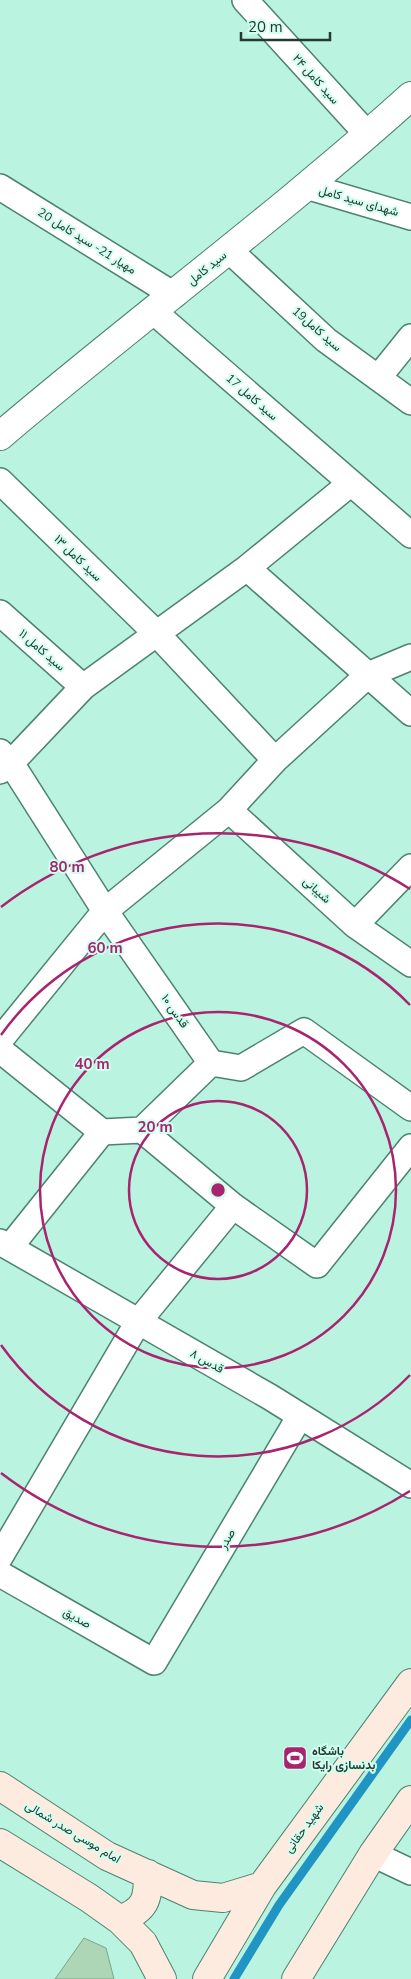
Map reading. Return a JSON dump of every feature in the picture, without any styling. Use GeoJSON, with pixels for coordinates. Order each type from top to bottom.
{"type":"FeatureCollection","features":[{"type":"Feature","properties":{"kind":"main road","name":"شهید حقانی"},"geometry":{"type":"LineString","coordinates":[[207,1979],[262,1886],[411,1683]]}},
{"type":"Feature","properties":{"kind":"main road","name":"امام موسی صدر شمالی"},"geometry":{"type":"LineString","coordinates":[[0,1786],[107,1856],[193,1895],[223,1898],[262,1886]]}},
{"type":"Feature","properties":{"kind":"main road"},"geometry":{"type":"LineString","coordinates":[[296,1979],[373,1854],[411,1800]]}},
{"type":"Feature","properties":{"kind":"main road"},"geometry":{"type":"LineString","coordinates":[[0,1843],[120,1920],[143,1943],[162,1979]]}},
{"type":"Feature","properties":{"kind":"main road"},"geometry":{"type":"LineString","coordinates":[[120,1920],[140,1908],[148,1896],[148,1874]]}},
{"type":"Feature","properties":{"kind":"street","name":"سید کامل ۲۴"},"geometry":{"type":"LineString","coordinates":[[245,0],[368,136]]}},
{"type":"Feature","properties":{"kind":"street","name":"سید کامل"},"geometry":{"type":"LineString","coordinates":[[0,436],[60,385],[153,312],[368,136],[411,98]]}},
{"type":"Feature","properties":{"kind":"street","name":"شهدای سید کامل"},"geometry":{"type":"LineString","coordinates":[[306,186],[411,217]]}},
{"type":"Feature","properties":{"kind":"street","name":"مهیار 21- سید کامل 20"},"geometry":{"type":"LineString","coordinates":[[0,187],[174,295]]}},
{"type":"Feature","properties":{"kind":"street","name":"سید کامل19"},"geometry":{"type":"LineString","coordinates":[[229,250],[326,340],[411,402]]}},
{"type":"Feature","properties":{"kind":"street","name":"سید کامل 17"},"geometry":{"type":"LineString","coordinates":[[153,312],[411,535]]}},
{"type":"Feature","properties":{"kind":"street"},"geometry":{"type":"LineString","coordinates":[[378,378],[411,337]]}},
{"type":"Feature","properties":{"kind":"street","name":"سید کامل ۱۳"},"geometry":{"type":"LineString","coordinates":[[0,481],[157,634],[275,760]]}},
{"type":"Feature","properties":{"kind":"street"},"geometry":{"type":"LineString","coordinates":[[4,762],[83,687],[247,568],[351,483]]}},
{"type":"Feature","properties":{"kind":"street"},"geometry":{"type":"LineString","coordinates":[[247,568],[411,713]]}},
{"type":"Feature","properties":{"kind":"street","name":"سید کامل ۱۱"},"geometry":{"type":"LineString","coordinates":[[0,613],[83,687]]}},
{"type":"Feature","properties":{"kind":"street"},"geometry":{"type":"LineString","coordinates":[[0,1040],[105,911],[229,810],[275,760],[368,674],[411,657]]}},
{"type":"Feature","properties":{"kind":"street","name":"قدس ۱۰"},"geometry":{"type":"LineString","coordinates":[[4,762],[211,1062]]}},
{"type":"Feature","properties":{"kind":"street","name":"شیبانی"},"geometry":{"type":"LineString","coordinates":[[229,810],[355,924],[411,964]]}},
{"type":"Feature","properties":{"kind":"street"},"geometry":{"type":"LineString","coordinates":[[355,924],[411,867]]}},
{"type":"Feature","properties":{"kind":"street"},"geometry":{"type":"LineString","coordinates":[[0,1050],[102,1132],[142,1130],[211,1062],[241,1068],[304,1031],[411,1108]]}},
{"type":"Feature","properties":{"kind":"street"},"geometry":{"type":"LineString","coordinates":[[142,1130],[232,1206],[317,1265],[411,1147]]}},
{"type":"Feature","properties":{"kind":"street"},"geometry":{"type":"LineString","coordinates":[[5,1244],[102,1132]]}},
{"type":"Feature","properties":{"kind":"street"},"geometry":{"type":"LineString","coordinates":[[0,1557],[138,1322],[232,1206]]}},
{"type":"Feature","properties":{"kind":"street","name":"قدس ۸"},"geometry":{"type":"LineString","coordinates":[[5,1244],[300,1416],[411,1485]]}},
{"type":"Feature","properties":{"kind":"street","name":"صدر"},"geometry":{"type":"LineString","coordinates":[[154,1662],[300,1416]]}},
{"type":"Feature","properties":{"kind":"street","name":"صدیق"},"geometry":{"type":"LineString","coordinates":[[0,1574],[154,1662]]}},
{"type":"Feature","properties":{"kind":"street"},"geometry":{"type":"LineString","coordinates":[[373,1854],[411,1872]]}},
{"type":"Feature","properties":{"kind":"building"},"geometry":{"type":"Polygon","coordinates":[[[84,1938],[106,1948],[114,1979],[55,1979],[84,1938]]]}},
{"type":"Feature","properties":{"kind":"waterway"},"geometry":{"type":"LineString","coordinates":[[234,1979],[279,1905],[411,1720]]}},
{"type":"Feature","properties":{"kind":"place","name":"باشگاه بدنسازی رایکا"},"geometry":{"type":"Point","coordinates":[295,1758]}}]}
